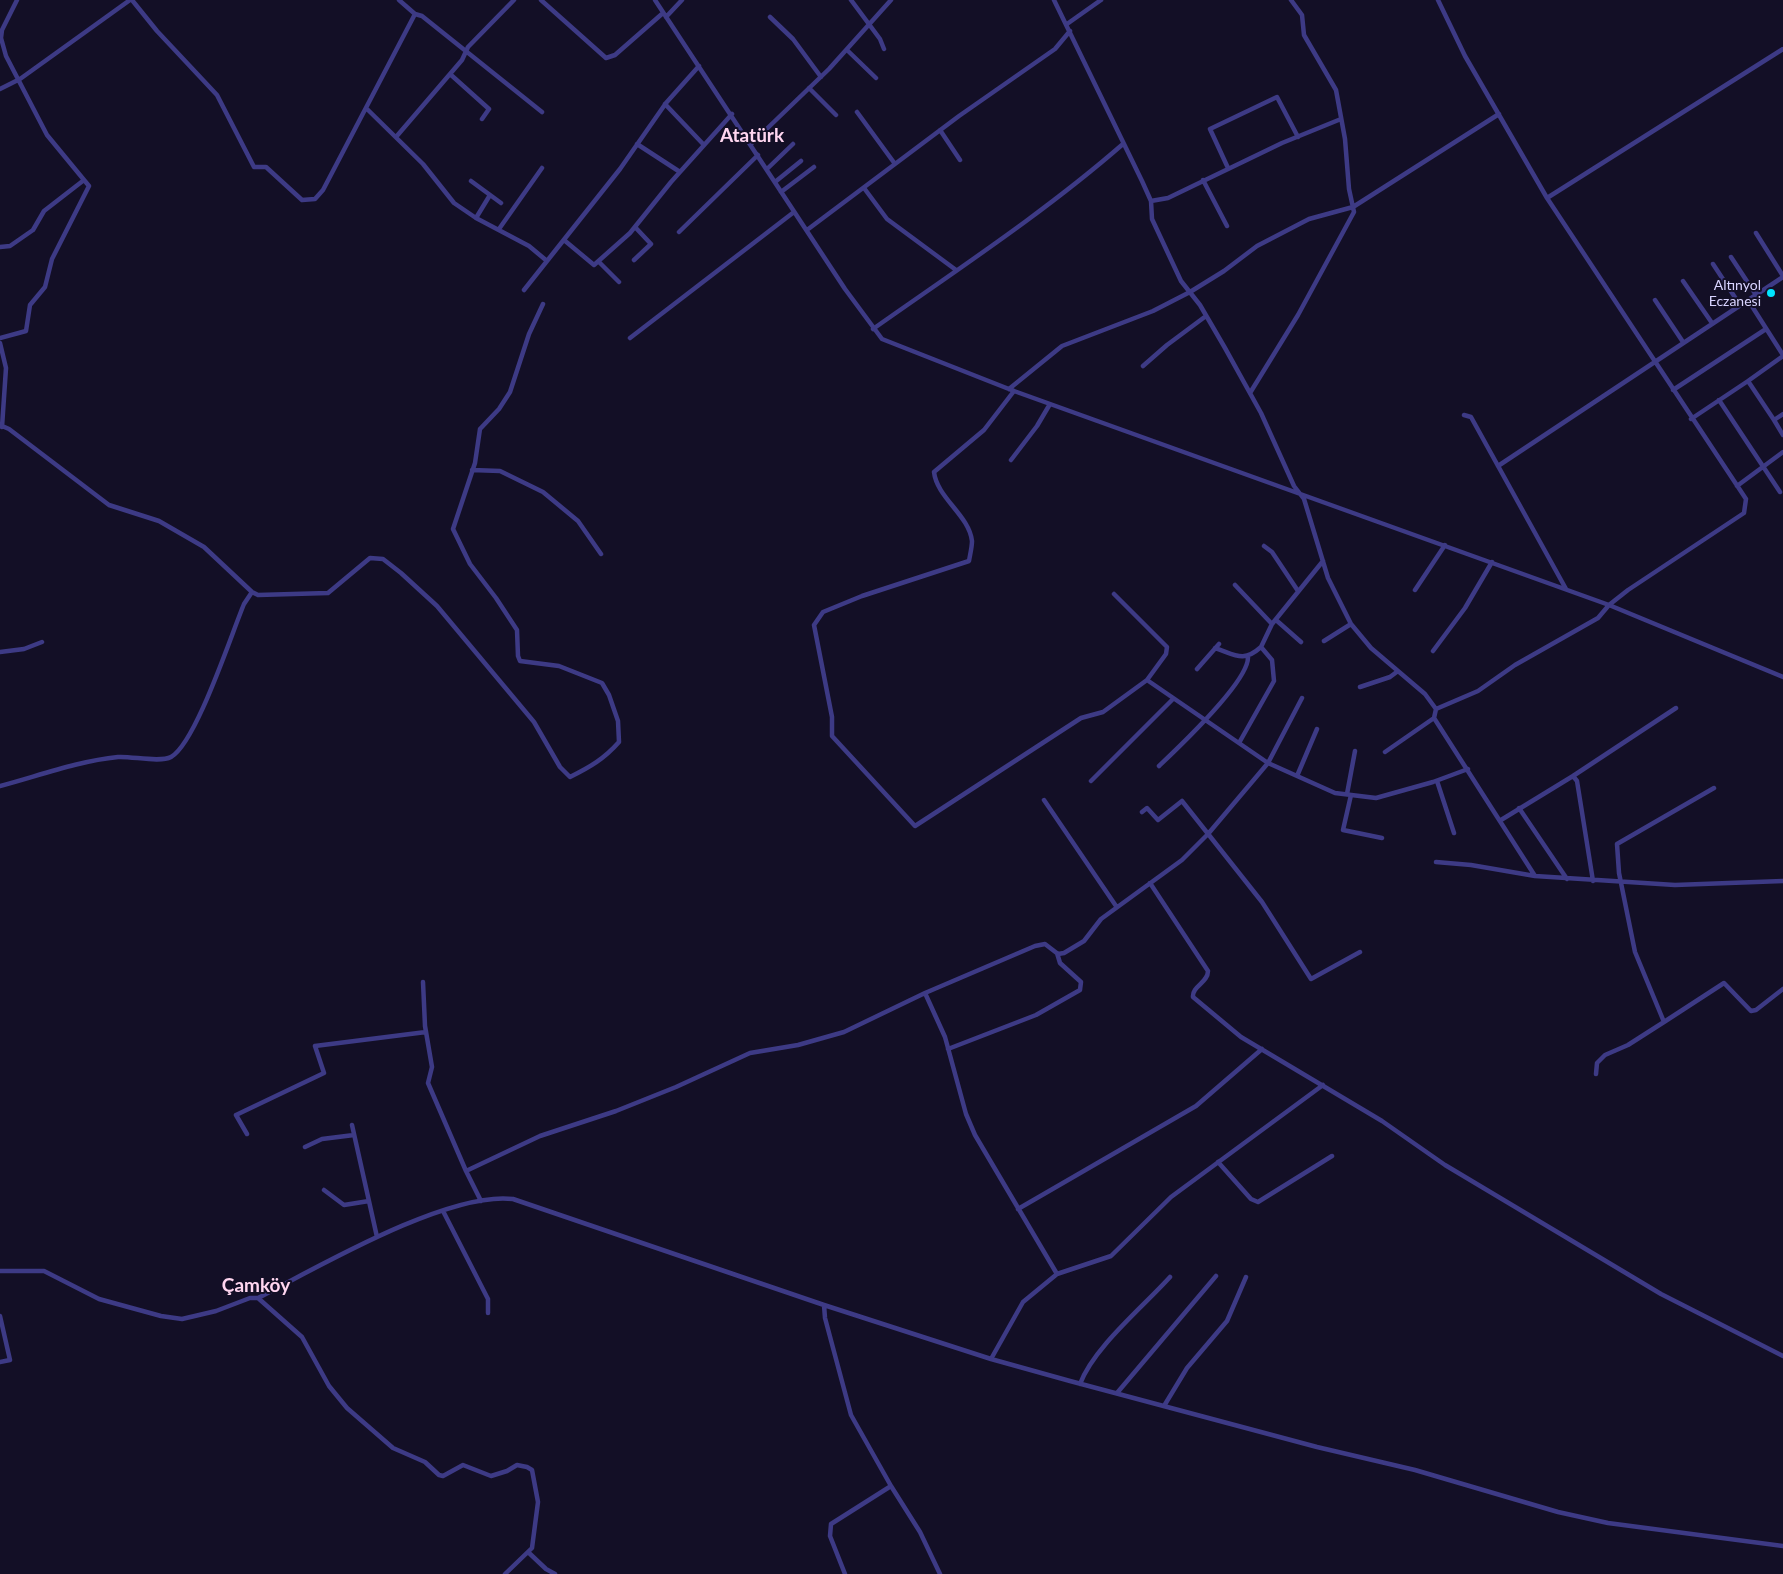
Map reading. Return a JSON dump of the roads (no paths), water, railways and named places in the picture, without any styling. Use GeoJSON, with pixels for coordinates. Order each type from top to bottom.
{"type":"FeatureCollection","features":[{"type":"Feature","properties":{"kind":"street"},"geometry":{"type":"LineString","coordinates":[[0,338],[26,331],[30,305],[44,287],[52,259],[89,186],[47,135],[6,56],[1,38],[2,30],[17,0]]}},
{"type":"Feature","properties":{"kind":"street"},"geometry":{"type":"LineString","coordinates":[[0,89],[20,80],[131,0],[157,31],[217,94],[254,167],[266,167],[302,200],[315,199],[323,190],[415,14]]}},
{"type":"Feature","properties":{"kind":"street"},"geometry":{"type":"LineString","coordinates":[[399,0],[415,14],[422,16],[466,50],[542,112]]}},
{"type":"Feature","properties":{"kind":"street"},"geometry":{"type":"LineString","coordinates":[[396,137],[462,60],[466,50],[514,0]]}},
{"type":"Feature","properties":{"kind":"street"},"geometry":{"type":"LineString","coordinates":[[541,0],[606,58],[615,55],[682,0]]}},
{"type":"Feature","properties":{"kind":"street"},"geometry":{"type":"LineString","coordinates":[[655,0],[732,114],[844,289],[882,339],[1050,404],[1609,605],[1783,677]]}},
{"type":"Feature","properties":{"kind":"street"},"geometry":{"type":"LineString","coordinates":[[851,0],[884,48]]}},
{"type":"Feature","properties":{"kind":"street"},"geometry":{"type":"LineString","coordinates":[[751,144],[821,77],[870,26],[891,0]]}},
{"type":"Feature","properties":{"kind":"street"},"geometry":{"type":"LineString","coordinates":[[1054,0],[1151,201],[1152,219],[1181,281],[1206,316],[1250,394],[1294,486],[1301,494],[1307,506],[1328,578],[1351,624],[1371,648],[1425,694],[1436,709],[1434,718],[1386,752]]}},
{"type":"Feature","properties":{"kind":"street"},"geometry":{"type":"LineString","coordinates":[[1067,24],[1100,0]]}},
{"type":"Feature","properties":{"kind":"street"},"geometry":{"type":"LineString","coordinates":[[1250,394],[1354,212],[1336,90],[1304,35],[1302,14],[1292,0]]}},
{"type":"Feature","properties":{"kind":"street"},"geometry":{"type":"LineString","coordinates":[[1436,709],[1478,690],[1515,665],[1598,618],[1609,605],[1744,513],[1746,500],[1547,198],[1465,56],[1438,0]]}},
{"type":"Feature","properties":{"kind":"street"},"geometry":{"type":"LineString","coordinates":[[770,17],[793,39],[821,77]]}},
{"type":"Feature","properties":{"kind":"street"},"geometry":{"type":"LineString","coordinates":[[807,230],[940,130],[1056,49],[1070,31]]}},
{"type":"Feature","properties":{"kind":"street"},"geometry":{"type":"LineString","coordinates":[[1547,198],[1783,48]]}},
{"type":"Feature","properties":{"kind":"street"},"geometry":{"type":"LineString","coordinates":[[847,50],[876,78]]}},
{"type":"Feature","properties":{"kind":"street"},"geometry":{"type":"LineString","coordinates":[[524,290],[637,144],[665,104],[699,66]]}},
{"type":"Feature","properties":{"kind":"street"},"geometry":{"type":"LineString","coordinates":[[450,74],[489,109],[482,119]]}},
{"type":"Feature","properties":{"kind":"street"},"geometry":{"type":"LineString","coordinates":[[809,88],[836,115]]}},
{"type":"Feature","properties":{"kind":"street"},"geometry":{"type":"LineString","coordinates":[[1228,168],[1210,129],[1277,97],[1298,137]]}},
{"type":"Feature","properties":{"kind":"street"},"geometry":{"type":"LineString","coordinates":[[665,104],[704,145]]}},
{"type":"Feature","properties":{"kind":"street"},"geometry":{"type":"LineString","coordinates":[[366,108],[423,164],[454,203],[476,218],[529,246],[547,261]]}},
{"type":"Feature","properties":{"kind":"street"},"geometry":{"type":"LineString","coordinates":[[856,112],[895,164]]}},
{"type":"Feature","properties":{"kind":"street"},"geometry":{"type":"LineString","coordinates":[[564,240],[594,265],[599,262],[635,227],[680,172],[732,114]]}},
{"type":"Feature","properties":{"kind":"street"},"geometry":{"type":"LineString","coordinates":[[1114,594],[1167,647],[1166,654],[1147,680],[1103,712],[1081,718],[915,826],[832,736],[832,718],[814,626],[822,612],[862,596],[969,561],[972,541],[966,526],[941,490],[934,472],[984,430],[1012,390],[1062,346],[1153,311],[1190,292],[1224,271],[1264,242],[1321,214],[1353,207],[1499,114]]}},
{"type":"Feature","properties":{"kind":"street"},"geometry":{"type":"LineString","coordinates":[[1151,201],[1168,198],[1228,168],[1341,119]]}},
{"type":"Feature","properties":{"kind":"street"},"geometry":{"type":"LineString","coordinates":[[940,130],[960,160]]}},
{"type":"Feature","properties":{"kind":"street"},"geometry":{"type":"LineString","coordinates":[[637,144],[680,172]]}},
{"type":"Feature","properties":{"kind":"street"},"geometry":{"type":"LineString","coordinates":[[767,169],[793,144]]}},
{"type":"Feature","properties":{"kind":"street"},"geometry":{"type":"LineString","coordinates":[[873,328],[1087,176],[1123,144]]}},
{"type":"Feature","properties":{"kind":"street"},"geometry":{"type":"LineString","coordinates":[[679,232],[758,155]]}},
{"type":"Feature","properties":{"kind":"street"},"geometry":{"type":"LineString","coordinates":[[775,182],[801,161]]}},
{"type":"Feature","properties":{"kind":"street"},"geometry":{"type":"LineString","coordinates":[[781,192],[814,167]]}},
{"type":"Feature","properties":{"kind":"street"},"geometry":{"type":"LineString","coordinates":[[499,229],[542,168]]}},
{"type":"Feature","properties":{"kind":"street"},"geometry":{"type":"LineString","coordinates":[[0,247],[10,246],[33,230],[44,211],[84,180]]}},
{"type":"Feature","properties":{"kind":"street"},"geometry":{"type":"LineString","coordinates":[[1203,180],[1227,226]]}},
{"type":"Feature","properties":{"kind":"street"},"geometry":{"type":"LineString","coordinates":[[471,181],[501,203]]}},
{"type":"Feature","properties":{"kind":"street"},"geometry":{"type":"LineString","coordinates":[[864,188],[887,219],[956,270]]}},
{"type":"Feature","properties":{"kind":"street"},"geometry":{"type":"LineString","coordinates":[[476,218],[490,195]]}},
{"type":"Feature","properties":{"kind":"street"},"geometry":{"type":"LineString","coordinates":[[630,338],[794,212]]}},
{"type":"Feature","properties":{"kind":"street"},"geometry":{"type":"LineString","coordinates":[[634,260],[651,244],[635,227]]}},
{"type":"Feature","properties":{"kind":"street"},"geometry":{"type":"LineString","coordinates":[[1498,466],[1783,276],[1756,233]]}},
{"type":"Feature","properties":{"kind":"street"},"geometry":{"type":"LineString","coordinates":[[1731,257],[1756,295]]}},
{"type":"Feature","properties":{"kind":"street"},"geometry":{"type":"LineString","coordinates":[[599,262],[619,282]]}},
{"type":"Feature","properties":{"kind":"street"},"geometry":{"type":"LineString","coordinates":[[1713,264],[1740,305]]}},
{"type":"Feature","properties":{"kind":"street"},"geometry":{"type":"LineString","coordinates":[[1684,281],[1712,323]]}},
{"type":"Feature","properties":{"kind":"street"},"geometry":{"type":"LineString","coordinates":[[1655,300],[1683,342]]}},
{"type":"Feature","properties":{"kind":"street"},"geometry":{"type":"LineString","coordinates":[[1691,419],[1783,355],[1748,300]]}},
{"type":"Feature","properties":{"kind":"street"},"geometry":{"type":"LineString","coordinates":[[0,343],[6,368],[1,426],[109,505],[159,521],[204,547],[252,592],[258,595],[328,593],[370,558],[383,559],[402,573],[437,606],[534,722],[560,767],[570,777],[595,765],[607,756],[618,742],[618,721],[609,695],[602,683],[559,666],[520,661],[518,656],[517,630],[470,564],[454,529],[472,470],[480,429],[499,409],[510,392],[529,334],[544,304]]}},
{"type":"Feature","properties":{"kind":"street"},"geometry":{"type":"LineString","coordinates":[[1143,366],[1167,345],[1206,316]]}},
{"type":"Feature","properties":{"kind":"street"},"geometry":{"type":"LineString","coordinates":[[1673,390],[1766,329]]}},
{"type":"Feature","properties":{"kind":"street"},"geometry":{"type":"LineString","coordinates":[[1748,381],[1783,434]]}},
{"type":"Feature","properties":{"kind":"street"},"geometry":{"type":"LineString","coordinates":[[1719,400],[1780,492]]}},
{"type":"Feature","properties":{"kind":"street"},"geometry":{"type":"LineString","coordinates":[[1011,460],[1037,426],[1050,404]]}},
{"type":"Feature","properties":{"kind":"street"},"geometry":{"type":"LineString","coordinates":[[1774,420],[1783,414]]}},
{"type":"Feature","properties":{"kind":"street"},"geometry":{"type":"LineString","coordinates":[[1464,415],[1471,417],[1566,590]]}},
{"type":"Feature","properties":{"kind":"street"},"geometry":{"type":"LineString","coordinates":[[1737,486],[1783,452]]}},
{"type":"Feature","properties":{"kind":"street"},"geometry":{"type":"LineString","coordinates":[[472,470],[500,471],[543,492],[578,521],[600,554]]}},
{"type":"Feature","properties":{"kind":"street"},"geometry":{"type":"LineString","coordinates":[[1415,590],[1445,545]]}},
{"type":"Feature","properties":{"kind":"street"},"geometry":{"type":"LineString","coordinates":[[1264,546],[1272,552],[1298,591]]}},
{"type":"Feature","properties":{"kind":"street"},"geometry":{"type":"LineString","coordinates":[[1197,669],[1217,646],[1242,658],[1248,657],[1261,647],[1272,624],[1323,561]]}},
{"type":"Feature","properties":{"kind":"street"},"geometry":{"type":"LineString","coordinates":[[1433,651],[1465,608],[1492,562]]}},
{"type":"Feature","properties":{"kind":"street"},"geometry":{"type":"LineString","coordinates":[[1235,585],[1272,624]]}},
{"type":"Feature","properties":{"kind":"street"},"geometry":{"type":"LineString","coordinates":[[0,786],[109,758],[132,756],[162,760],[173,756],[182,747],[193,728],[244,604],[252,592]]}},
{"type":"Feature","properties":{"kind":"street"},"geometry":{"type":"LineString","coordinates":[[1276,620],[1301,642]]}},
{"type":"Feature","properties":{"kind":"street"},"geometry":{"type":"LineString","coordinates":[[1324,641],[1351,624]]}},
{"type":"Feature","properties":{"kind":"street"},"geometry":{"type":"LineString","coordinates":[[0,652],[24,650],[42,642]]}},
{"type":"Feature","properties":{"kind":"street"},"geometry":{"type":"LineString","coordinates":[[1239,743],[1274,681],[1272,660],[1261,647]]}},
{"type":"Feature","properties":{"kind":"street"},"geometry":{"type":"LineString","coordinates":[[1159,766],[1206,721],[1244,672],[1248,657]]}},
{"type":"Feature","properties":{"kind":"street"},"geometry":{"type":"LineString","coordinates":[[1360,687],[1390,676],[1398,671]]}},
{"type":"Feature","properties":{"kind":"street"},"geometry":{"type":"LineString","coordinates":[[1147,680],[1268,762],[1335,793],[1376,798],[1437,781],[1468,769]]}},
{"type":"Feature","properties":{"kind":"street"},"geometry":{"type":"LineString","coordinates":[[466,1171],[540,1136],[616,1111],[676,1087],[750,1053],[798,1045],[844,1032],[925,993],[1035,946],[1045,944],[1057,953],[1064,953],[1084,942],[1101,919],[1116,906],[1182,860],[1208,834],[1268,762],[1302,698]]}},
{"type":"Feature","properties":{"kind":"street"},"geometry":{"type":"LineString","coordinates":[[1091,781],[1173,699]]}},
{"type":"Feature","properties":{"kind":"street"},"geometry":{"type":"LineString","coordinates":[[1500,820],[1573,776],[1676,708]]}},
{"type":"Feature","properties":{"kind":"street"},"geometry":{"type":"LineString","coordinates":[[1434,718],[1535,876]]}},
{"type":"Feature","properties":{"kind":"street"},"geometry":{"type":"LineString","coordinates":[[1297,776],[1317,729]]}},
{"type":"Feature","properties":{"kind":"street"},"geometry":{"type":"LineString","coordinates":[[1356,751],[1344,830],[1382,838]]}},
{"type":"Feature","properties":{"kind":"street"},"geometry":{"type":"LineString","coordinates":[[1573,776],[1577,781],[1594,881]]}},
{"type":"Feature","properties":{"kind":"street"},"geometry":{"type":"LineString","coordinates":[[1437,781],[1454,833]]}},
{"type":"Feature","properties":{"kind":"street"},"geometry":{"type":"LineString","coordinates":[[1664,1022],[1635,952],[1616,847],[1618,843],[1714,788]]}},
{"type":"Feature","properties":{"kind":"street"},"geometry":{"type":"LineString","coordinates":[[1044,800],[1116,906]]}},
{"type":"Feature","properties":{"kind":"street"},"geometry":{"type":"LineString","coordinates":[[1142,812],[1147,808],[1158,820],[1182,801],[1262,902],[1311,979],[1360,952]]}},
{"type":"Feature","properties":{"kind":"street"},"geometry":{"type":"LineString","coordinates":[[1519,808],[1567,879]]}},
{"type":"Feature","properties":{"kind":"street"},"geometry":{"type":"LineString","coordinates":[[1436,862],[1471,865],[1535,876],[1621,883],[1675,885],[1783,882]]}},
{"type":"Feature","properties":{"kind":"street"},"geometry":{"type":"LineString","coordinates":[[1150,883],[1208,971],[1207,978],[1194,991],[1193,998],[1226,1027],[1323,1085],[1445,1165],[1616,1268],[1661,1294],[1783,1356]]}},
{"type":"Feature","properties":{"kind":"street"},"geometry":{"type":"LineString","coordinates":[[948,1049],[1036,1015],[1080,990],[1081,982],[1065,970],[1058,960],[1057,953]]}},
{"type":"Feature","properties":{"kind":"street"},"geometry":{"type":"LineString","coordinates":[[424,982],[426,1032],[432,1067],[428,1083],[481,1201]]}},
{"type":"Feature","properties":{"kind":"street"},"geometry":{"type":"LineString","coordinates":[[1596,1074],[1597,1064],[1605,1055],[1628,1045],[1724,983],[1751,1011],[1756,1010],[1783,989]]}},
{"type":"Feature","properties":{"kind":"street"},"geometry":{"type":"LineString","coordinates":[[925,993],[948,1049],[966,1114],[975,1135],[1018,1210],[1058,1274]]}},
{"type":"Feature","properties":{"kind":"street"},"geometry":{"type":"LineString","coordinates":[[247,1134],[236,1115],[324,1073],[315,1046],[426,1032]]}},
{"type":"Feature","properties":{"kind":"street"},"geometry":{"type":"LineString","coordinates":[[1018,1210],[1196,1106],[1262,1049]]}},
{"type":"Feature","properties":{"kind":"street"},"geometry":{"type":"LineString","coordinates":[[990,1359],[1023,1302],[1058,1274],[1110,1256],[1171,1198],[1323,1085]]}},
{"type":"Feature","properties":{"kind":"street"},"geometry":{"type":"LineString","coordinates":[[352,1125],[377,1237]]}},
{"type":"Feature","properties":{"kind":"street"},"geometry":{"type":"LineString","coordinates":[[305,1147],[322,1139],[354,1136]]}},
{"type":"Feature","properties":{"kind":"street"},"geometry":{"type":"LineString","coordinates":[[1218,1162],[1251,1199],[1256,1202],[1263,1200],[1332,1156]]}},
{"type":"Feature","properties":{"kind":"street"},"geometry":{"type":"LineString","coordinates":[[324,1190],[344,1205],[369,1201]]}},
{"type":"Feature","properties":{"kind":"street"},"geometry":{"type":"LineString","coordinates":[[0,1271],[44,1271],[99,1298],[161,1316],[182,1319],[216,1311],[244,1300],[258,1298],[377,1237],[443,1211],[499,1197],[513,1199],[824,1305],[990,1359],[1116,1394],[1415,1470],[1591,1519],[1783,1546]]}},
{"type":"Feature","properties":{"kind":"street"},"geometry":{"type":"LineString","coordinates":[[443,1211],[488,1299],[488,1313]]}},
{"type":"Feature","properties":{"kind":"street"},"geometry":{"type":"LineString","coordinates":[[1116,1394],[1216,1276]]}},
{"type":"Feature","properties":{"kind":"street"},"geometry":{"type":"LineString","coordinates":[[1080,1384],[1088,1367],[1113,1335],[1170,1277]]}},
{"type":"Feature","properties":{"kind":"street"},"geometry":{"type":"LineString","coordinates":[[1164,1406],[1187,1368],[1224,1326],[1246,1277]]}},
{"type":"Feature","properties":{"kind":"street"},"geometry":{"type":"LineString","coordinates":[[258,1298],[302,1337],[329,1386],[347,1408],[393,1448],[425,1462],[439,1475],[443,1476],[463,1465],[492,1476],[517,1465],[532,1470],[538,1502],[532,1548],[505,1574]]}},
{"type":"Feature","properties":{"kind":"street"},"geometry":{"type":"LineString","coordinates":[[824,1305],[825,1318],[851,1414],[890,1486],[920,1532],[940,1574]]}},
{"type":"Feature","properties":{"kind":"street"},"geometry":{"type":"LineString","coordinates":[[0,1316],[10,1360],[0,1362]]}},
{"type":"Feature","properties":{"kind":"street"},"geometry":{"type":"LineString","coordinates":[[845,1574],[830,1536],[831,1524],[890,1486]]}},
{"type":"Feature","properties":{"kind":"street"},"geometry":{"type":"LineString","coordinates":[[528,1552],[546,1570],[555,1574]]}},
{"type":"Feature","properties":{"kind":"place","name":"Altınyol Eczanesi"},"geometry":{"type":"Point","coordinates":[1771,293]}},
{"type":"Feature","properties":{"kind":"district","name":"Atatürk"},"geometry":{"type":"Point","coordinates":[752,136]}},
{"type":"Feature","properties":{"kind":"district","name":"Çamköy"},"geometry":{"type":"Point","coordinates":[256,1286]}}]}
